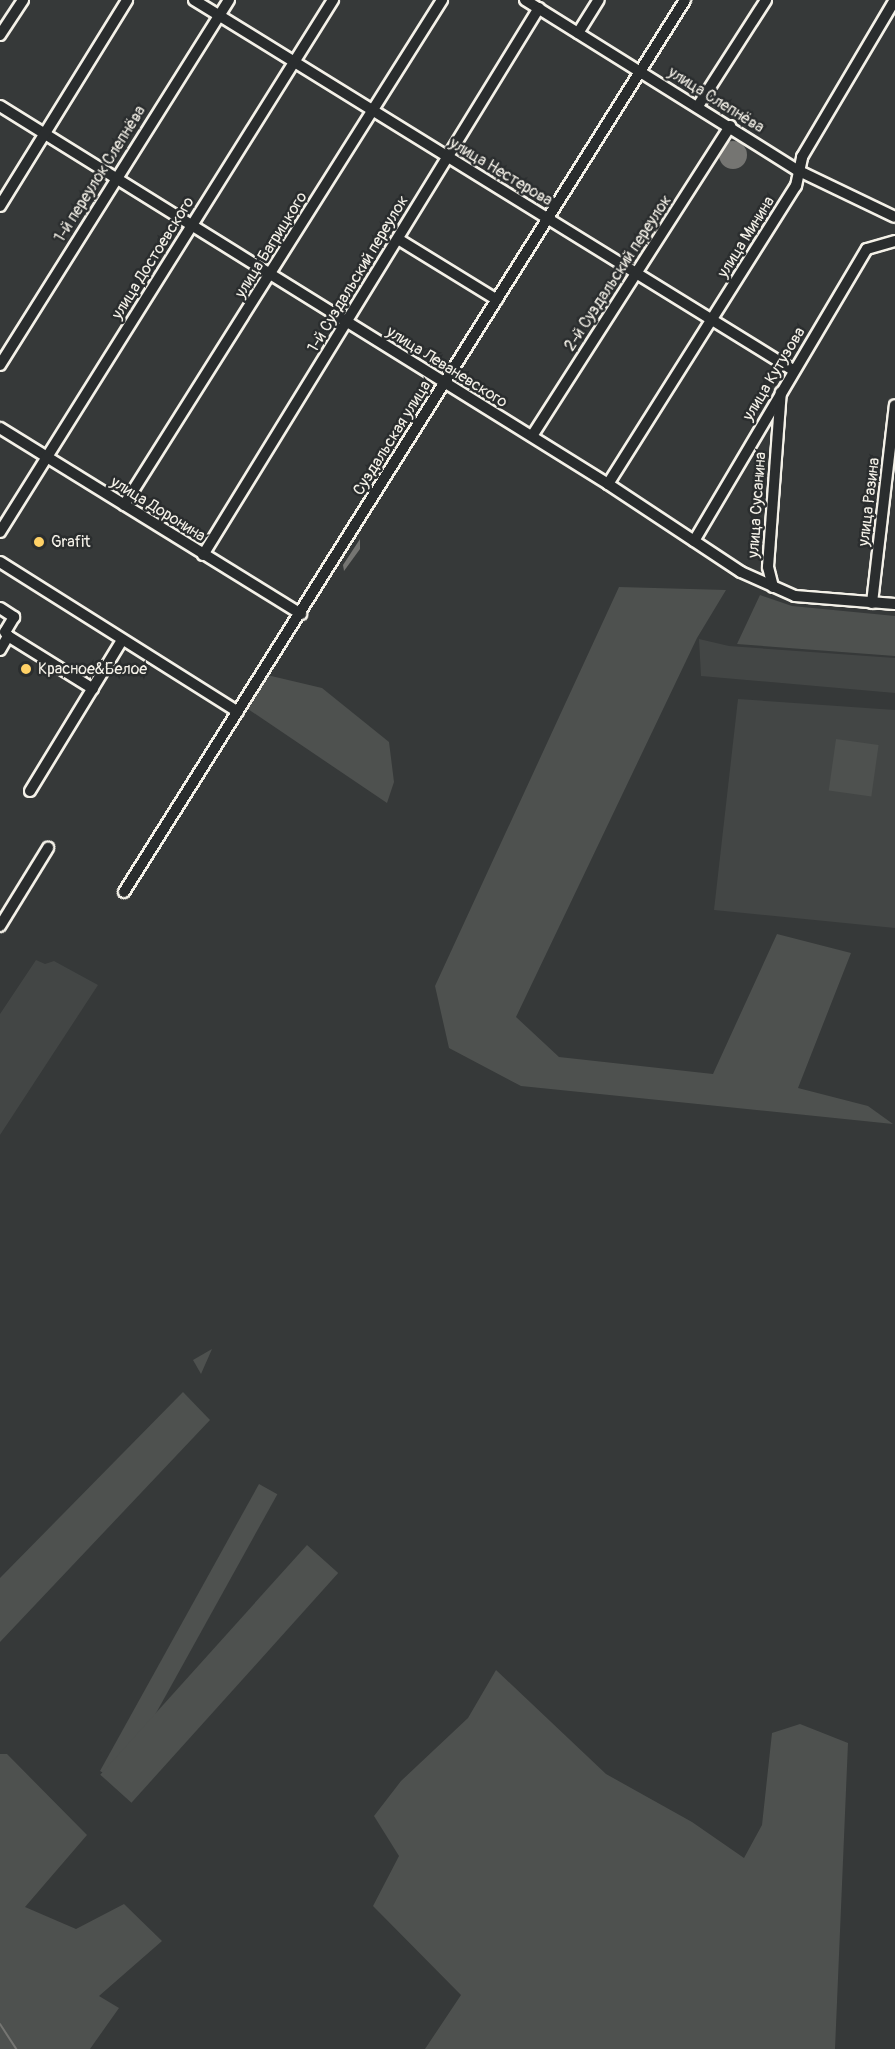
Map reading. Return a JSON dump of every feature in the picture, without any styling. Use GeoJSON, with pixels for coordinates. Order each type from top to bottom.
{"type":"FeatureCollection","features":[{"type":"Feature","properties":{"kind":"street"},"geometry":{"type":"LineString","coordinates":[[0,35],[22,0]]}},
{"type":"Feature","properties":{"kind":"street"},"geometry":{"type":"LineString","coordinates":[[0,206],[127,0]]}},
{"type":"Feature","properties":{"kind":"street","name":"улица Нестерова"},"geometry":{"type":"LineString","coordinates":[[194,0],[794,370]]}},
{"type":"Feature","properties":{"kind":"street","name":"1-й переулок Слепнёва"},"geometry":{"type":"LineString","coordinates":[[0,365],[115,177],[229,0]]}},
{"type":"Feature","properties":{"kind":"street","name":"улица Достоевского"},"geometry":{"type":"LineString","coordinates":[[0,532],[333,0]]}},
{"type":"Feature","properties":{"kind":"street","name":"улица Багрицкого"},"geometry":{"type":"LineString","coordinates":[[124,505],[271,275],[371,110],[442,0]]}},
{"type":"Feature","properties":{"kind":"street","name":"улица Слепнёва"},"geometry":{"type":"LineString","coordinates":[[525,0],[799,171],[895,217]]}},
{"type":"Feature","properties":{"kind":"street"},"geometry":{"type":"LineString","coordinates":[[578,33],[599,0]]}},
{"type":"Feature","properties":{"kind":"street","name":"Суздальская улица"},"geometry":{"type":"LineString","coordinates":[[124,892],[301,614],[685,0]]}},
{"type":"Feature","properties":{"kind":"street"},"geometry":{"type":"LineString","coordinates":[[698,106],[766,0]]}},
{"type":"Feature","properties":{"kind":"street","name":"улица Минина"},"geometry":{"type":"LineString","coordinates":[[608,484],[796,186],[802,157],[850,70],[895,0]]}},
{"type":"Feature","properties":{"kind":"street","name":"1-й Суздальский переулок"},"geometry":{"type":"LineString","coordinates":[[203,555],[538,8]]}},
{"type":"Feature","properties":{"kind":"street","name":"улица Леваневского"},"geometry":{"type":"LineString","coordinates":[[0,106],[532,436],[741,572],[795,596],[895,604]]}},
{"type":"Feature","properties":{"kind":"street","name":"2-й Суздальский переулок"},"geometry":{"type":"LineString","coordinates":[[532,436],[730,126]]}},
{"type":"Feature","properties":{"kind":"street"},"geometry":{"type":"LineString","coordinates":[[398,238],[497,300]]}},
{"type":"Feature","properties":{"kind":"street","name":"улица Кутузова"},"geometry":{"type":"LineString","coordinates":[[694,541],[781,389],[867,249],[895,241]]}},
{"type":"Feature","properties":{"kind":"street","name":"улица Сусанина"},"geometry":{"type":"LineString","coordinates":[[773,588],[768,567],[781,389]]}},
{"type":"Feature","properties":{"kind":"street","name":"улица Разина"},"geometry":{"type":"LineString","coordinates":[[872,603],[895,405]]}},
{"type":"Feature","properties":{"kind":"street","name":"улица Доронина"},"geometry":{"type":"LineString","coordinates":[[0,428],[301,614]]}},
{"type":"Feature","properties":{"kind":"street"},"geometry":{"type":"LineString","coordinates":[[0,562],[238,712]]}},
{"type":"Feature","properties":{"kind":"street"},"geometry":{"type":"LineString","coordinates":[[0,608],[14,617],[5,632],[8,636],[93,689]]}},
{"type":"Feature","properties":{"kind":"street"},"geometry":{"type":"LineString","coordinates":[[0,650],[8,636]]}},
{"type":"Feature","properties":{"kind":"street"},"geometry":{"type":"LineString","coordinates":[[30,791],[122,640]]}},
{"type":"Feature","properties":{"kind":"street"},"geometry":{"type":"LineString","coordinates":[[0,926],[48,848]]}},
{"type":"Feature","properties":{"kind":"shaded area"},"geometry":{"type":"Polygon","coordinates":[[[733,141],[743,145],[747,155],[743,165],[733,169],[723,165],[719,155],[723,145],[733,141]]]}},
{"type":"Feature","properties":{"kind":"shaded area"},"geometry":{"type":"Polygon","coordinates":[[[360,539],[360,549],[344,571],[343,565],[360,539]]]}},
{"type":"Feature","properties":{"kind":"shaded area"},"geometry":{"type":"Polygon","coordinates":[[[619,587],[726,590],[697,638],[516,1017],[559,1057],[713,1074],[777,934],[851,953],[798,1088],[868,1106],[893,1124],[521,1086],[449,1048],[435,986],[619,587]]]}},
{"type":"Feature","properties":{"kind":"shaded area"},"geometry":{"type":"Polygon","coordinates":[[[760,595],[792,606],[895,616],[895,656],[737,644],[760,595]]]}},
{"type":"Feature","properties":{"kind":"shaded area"},"geometry":{"type":"Polygon","coordinates":[[[699,639],[729,646],[895,658],[895,693],[701,676],[699,639]]]}},
{"type":"Feature","properties":{"kind":"shaded area"},"geometry":{"type":"Polygon","coordinates":[[[267,675],[322,688],[389,742],[394,782],[387,803],[245,707],[267,675]]]}},
{"type":"Feature","properties":{"kind":"shaded area"},"geometry":{"type":"Polygon","coordinates":[[[738,699],[895,710],[895,928],[714,910],[738,699]]]}},
{"type":"Feature","properties":{"kind":"shaded area"},"geometry":{"type":"Polygon","coordinates":[[[836,739],[879,745],[871,796],[829,790],[836,739]]]}},
{"type":"Feature","properties":{"kind":"shaded area"},"geometry":{"type":"Polygon","coordinates":[[[36,960],[45,964],[54,961],[98,985],[0,1135],[0,1014],[36,960]]]}},
{"type":"Feature","properties":{"kind":"shaded area"},"geometry":{"type":"Polygon","coordinates":[[[212,1349],[201,1374],[193,1360],[212,1349]]]}},
{"type":"Feature","properties":{"kind":"shaded area"},"geometry":{"type":"Polygon","coordinates":[[[183,1392],[210,1420],[0,1642],[0,1578],[183,1392]]]}},
{"type":"Feature","properties":{"kind":"shaded area"},"geometry":{"type":"Polygon","coordinates":[[[259,1484],[277,1494],[118,1781],[100,1771],[259,1484]]]}},
{"type":"Feature","properties":{"kind":"shaded area"},"geometry":{"type":"Polygon","coordinates":[[[307,1545],[338,1573],[131,1803],[100,1775],[307,1545]]]}},
{"type":"Feature","properties":{"kind":"shaded area"},"geometry":{"type":"Polygon","coordinates":[[[496,1670],[606,1774],[692,1822],[744,1858],[762,1825],[772,1733],[800,1724],[848,1743],[835,2049],[425,2049],[461,1995],[373,1906],[399,1856],[374,1816],[401,1781],[468,1718],[496,1670]]]}},
{"type":"Feature","properties":{"kind":"shaded area"},"geometry":{"type":"Polygon","coordinates":[[[0,1754],[7,1754],[87,1835],[25,1907],[76,1929],[124,1904],[162,1941],[99,1996],[119,2008],[90,2049],[0,2049],[0,1754]]]}},
{"type":"Feature","properties":{"kind":"waterway"},"geometry":{"type":"LineString","coordinates":[[0,2024],[16,2049]]}},
{"type":"Feature","properties":{"kind":"place","name":"Grafit"},"geometry":{"type":"Point","coordinates":[39,542]}},
{"type":"Feature","properties":{"kind":"place","name":"Красное&Белое"},"geometry":{"type":"Point","coordinates":[26,669]}}]}
